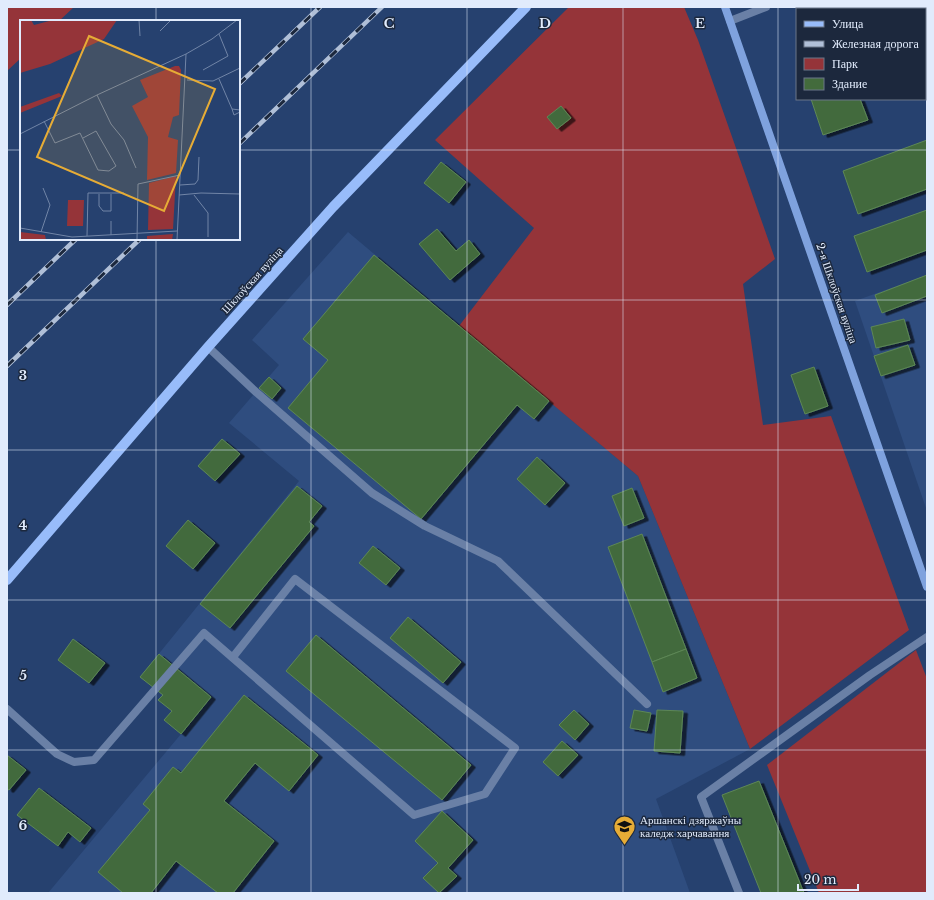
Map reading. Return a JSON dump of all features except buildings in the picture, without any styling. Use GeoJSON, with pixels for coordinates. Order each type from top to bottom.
{"type":"FeatureCollection","features":[{"type":"Feature","properties":{"kind":"main road","name":"Шклоўская вуліца"},"geometry":{"type":"LineString","coordinates":[[7,580],[208,347],[333,207],[526,7]]}},
{"type":"Feature","properties":{"kind":"street","name":"2-я Шклоўская вуліца"},"geometry":{"type":"LineString","coordinates":[[725,7],[927,587]]}},
{"type":"Feature","properties":{"kind":"lane"},"geometry":{"type":"LineString","coordinates":[[730,21],[766,7]]}},
{"type":"Feature","properties":{"kind":"lane"},"geometry":{"type":"LineString","coordinates":[[208,347],[256,392],[372,493],[425,526],[498,561],[647,704]]}},
{"type":"Feature","properties":{"kind":"lane"},"geometry":{"type":"LineString","coordinates":[[7,709],[57,754],[74,762],[94,760],[204,633],[414,815],[485,794],[515,748],[295,579],[233,657]]}},
{"type":"Feature","properties":{"kind":"lane"},"geometry":{"type":"LineString","coordinates":[[739,893],[701,797],[870,675],[927,636]]}},
{"type":"Feature","properties":{"kind":"shaded area"},"geometry":{"type":"Polygon","coordinates":[[[348,232],[638,476],[750,749],[656,799],[690,893],[48,893],[181,734],[164,720],[172,711],[158,700],[162,695],[140,677],[299,481],[229,423],[279,365],[252,340],[348,232]]]}},
{"type":"Feature","properties":{"kind":"shaded area"},"geometry":{"type":"Polygon","coordinates":[[[927,275],[927,511],[855,301],[927,275]]]}},
{"type":"Feature","properties":{"kind":"green space"},"geometry":{"type":"Polygon","coordinates":[[[7,7],[74,7],[60,20],[20,20],[20,59],[7,71],[7,7]]]}},
{"type":"Feature","properties":{"kind":"green space"},"geometry":{"type":"Polygon","coordinates":[[[569,7],[684,7],[698,40],[775,259],[743,284],[763,425],[831,416],[909,630],[750,749],[638,476],[459,326],[534,228],[435,140],[569,7]]]}},
{"type":"Feature","properties":{"kind":"green space"},"geometry":{"type":"Polygon","coordinates":[[[916,650],[927,679],[927,893],[819,893],[767,765],[916,650]]]}},
{"type":"Feature","properties":{"kind":"railway"},"geometry":{"type":"LineString","coordinates":[[240,83],[320,7]]}},
{"type":"Feature","properties":{"kind":"railway"},"geometry":{"type":"LineString","coordinates":[[240,143],[382,7]]}},
{"type":"Feature","properties":{"kind":"railway"},"geometry":{"type":"LineString","coordinates":[[7,305],[75,240]]}},
{"type":"Feature","properties":{"kind":"railway"},"geometry":{"type":"LineString","coordinates":[[7,366],[139,240]]}},
{"type":"Feature","properties":{"kind":"place","name":"Аршанскі дзяржаўны каледж харчавання"},"geometry":{"type":"Point","coordinates":[625,846]}}]}
